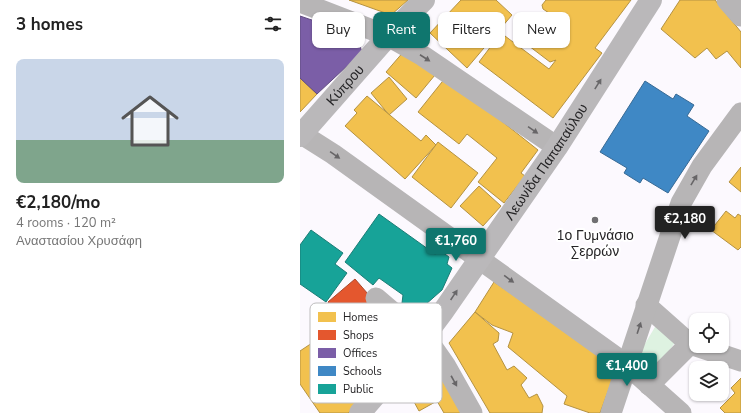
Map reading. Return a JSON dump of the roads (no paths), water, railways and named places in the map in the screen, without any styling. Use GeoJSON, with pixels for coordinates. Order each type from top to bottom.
{"type":"FeatureCollection","features":[{"type":"Feature","properties":{"kind":"main road","name":"Κύπρου"},"geometry":{"type":"LineString","coordinates":[[412,12],[424,0]]}},
{"type":"Feature","properties":{"kind":"main road","name":"Λεωνίδα Παπαπαύλου"},"geometry":{"type":"LineString","coordinates":[[442,312],[557,147],[651,0]]}},
{"type":"Feature","properties":{"kind":"main road","name":"Κύπρου"},"geometry":{"type":"LineString","coordinates":[[301,134],[377,48]]}},
{"type":"Feature","properties":{"kind":"main road","name":"Λεωνίδα Παπαπαύλου"},"geometry":{"type":"LineString","coordinates":[[360,413],[369,403]]}},
{"type":"Feature","properties":{"kind":"street"},"geometry":{"type":"LineString","coordinates":[[727,0],[741,16]]}},
{"type":"Feature","properties":{"kind":"street"},"geometry":{"type":"LineString","coordinates":[[300,2],[373,30]]}},
{"type":"Feature","properties":{"kind":"street"},"geometry":{"type":"LineString","coordinates":[[409,48],[557,147]]}},
{"type":"Feature","properties":{"kind":"street"},"geometry":{"type":"LineString","coordinates":[[611,413],[646,305],[686,193],[702,166],[741,113]]}},
{"type":"Feature","properties":{"kind":"street"},"geometry":{"type":"LineString","coordinates":[[301,134],[333,154],[480,258],[626,365],[681,413]]}},
{"type":"Feature","properties":{"kind":"street"},"geometry":{"type":"LineString","coordinates":[[376,298],[382,303]]}},
{"type":"Feature","properties":{"kind":"street"},"geometry":{"type":"LineString","coordinates":[[646,305],[689,343]]}},
{"type":"Feature","properties":{"kind":"street"},"geometry":{"type":"LineString","coordinates":[[649,385],[689,345]]}},
{"type":"Feature","properties":{"kind":"street"},"geometry":{"type":"LineString","coordinates":[[716,353],[741,362]]}},
{"type":"Feature","properties":{"kind":"street"},"geometry":{"type":"LineString","coordinates":[[442,361],[472,413]]}},
{"type":"Feature","properties":{"kind":"place","name":"1ο Γυμνάσιο Σερρών"},"geometry":{"type":"Point","coordinates":[595,220]}}]}
